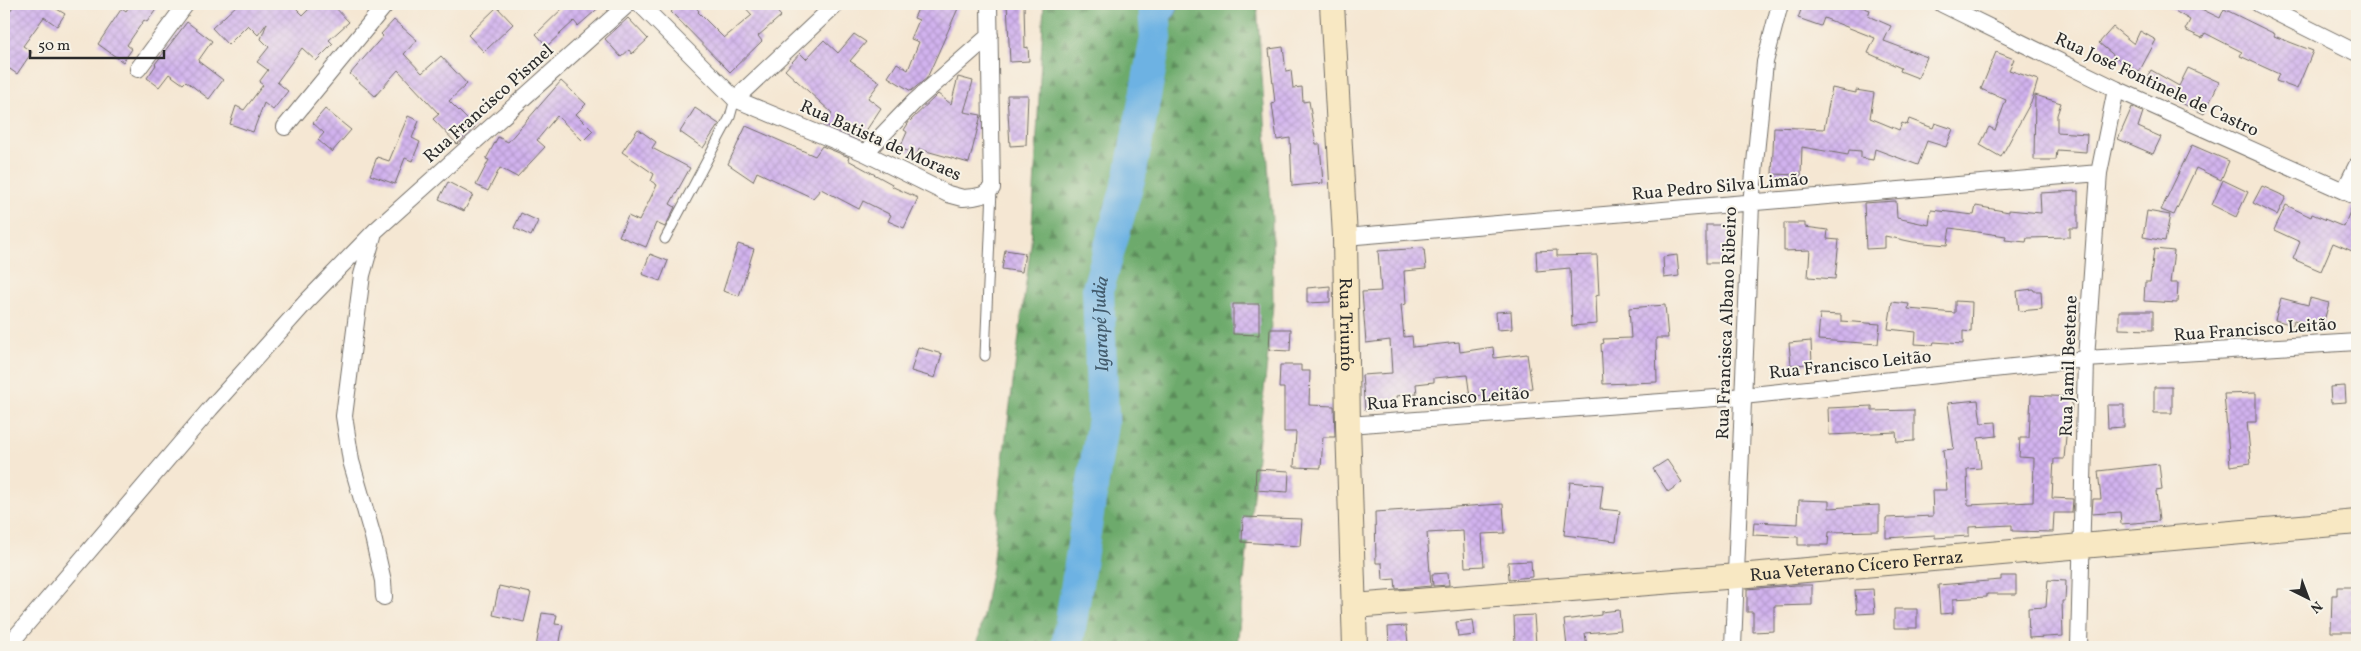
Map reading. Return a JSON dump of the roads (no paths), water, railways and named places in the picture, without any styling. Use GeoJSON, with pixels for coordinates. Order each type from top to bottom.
{"type":"FeatureCollection","features":[{"type":"Feature","properties":{"kind":"street"},"geometry":{"type":"LineString","coordinates":[[138,69],[186,4]]}},
{"type":"Feature","properties":{"kind":"street"},"geometry":{"type":"LineString","coordinates":[[285,128],[386,4]]}},
{"type":"Feature","properties":{"kind":"street","name":"Rua Francisco Pismel"},"geometry":{"type":"LineString","coordinates":[[7,647],[210,409],[306,302],[375,232],[628,4]]}},
{"type":"Feature","properties":{"kind":"street","name":"Rua Batista de Moraes"},"geometry":{"type":"LineString","coordinates":[[640,4],[735,98],[865,154],[948,194],[963,198],[974,197],[983,195],[992,188]]}},
{"type":"Feature","properties":{"kind":"street"},"geometry":{"type":"LineString","coordinates":[[735,98],[836,4]]}},
{"type":"Feature","properties":{"kind":"street"},"geometry":{"type":"LineString","coordinates":[[989,4],[992,188]]}},
{"type":"Feature","properties":{"kind":"street","name":"Rua Triunfo"},"geometry":{"type":"LineString","coordinates":[[1332,4],[1345,237],[1348,425],[1355,647]]}},
{"type":"Feature","properties":{"kind":"street","name":"Rua Francisca Albano Ribeiro"},"geometry":{"type":"LineString","coordinates":[[1733,647],[1738,576],[1751,204],[1765,62],[1780,4]]}},
{"type":"Feature","properties":{"kind":"street","name":"Rua José Fontinele de Castro"},"geometry":{"type":"LineString","coordinates":[[1942,4],[2116,89],[2351,194]]}},
{"type":"Feature","properties":{"kind":"street"},"geometry":{"type":"LineString","coordinates":[[2260,4],[2357,53]]}},
{"type":"Feature","properties":{"kind":"street"},"geometry":{"type":"LineString","coordinates":[[865,154],[914,102],[990,35]]}},
{"type":"Feature","properties":{"kind":"street","name":"Rua Jamil Bestene"},"geometry":{"type":"LineString","coordinates":[[2079,647],[2086,359],[2099,173],[2116,89]]}},
{"type":"Feature","properties":{"kind":"street"},"geometry":{"type":"LineString","coordinates":[[2351,194],[2357,165]]}},
{"type":"Feature","properties":{"kind":"street","name":"Rua Pedro Silva Limão"},"geometry":{"type":"LineString","coordinates":[[1345,237],[2099,173]]}},
{"type":"Feature","properties":{"kind":"street"},"geometry":{"type":"LineString","coordinates":[[375,232],[362,275],[344,416],[351,461],[373,537],[383,581],[384,597]]}},
{"type":"Feature","properties":{"kind":"street","name":"Rua Francisco Leitão"},"geometry":{"type":"LineString","coordinates":[[1348,425],[1743,396],[2086,359],[2357,342]]}},
{"type":"Feature","properties":{"kind":"street","name":"Rua Veterano Cícero Ferraz"},"geometry":{"type":"LineString","coordinates":[[1354,606],[1738,576],[2357,522]]}},
{"type":"Feature","properties":{"kind":"lane"},"geometry":{"type":"LineString","coordinates":[[665,239],[730,117],[735,98]]}},
{"type":"Feature","properties":{"kind":"lane"},"geometry":{"type":"LineString","coordinates":[[985,356],[992,188]]}},
{"type":"Feature","properties":{"kind":"water"},"geometry":{"type":"Polygon","coordinates":[[[1142,4],[1178,4],[1175,15],[1172,18],[1162,23],[1150,24],[1145,23],[1142,18],[1142,4]]]}},
{"type":"Feature","properties":{"kind":"waterway","name":"Igarapé Judia"},"geometry":{"type":"LineString","coordinates":[[1067,647],[1103,418],[1098,289],[1130,176],[1156,38],[1154,4]]}}]}
